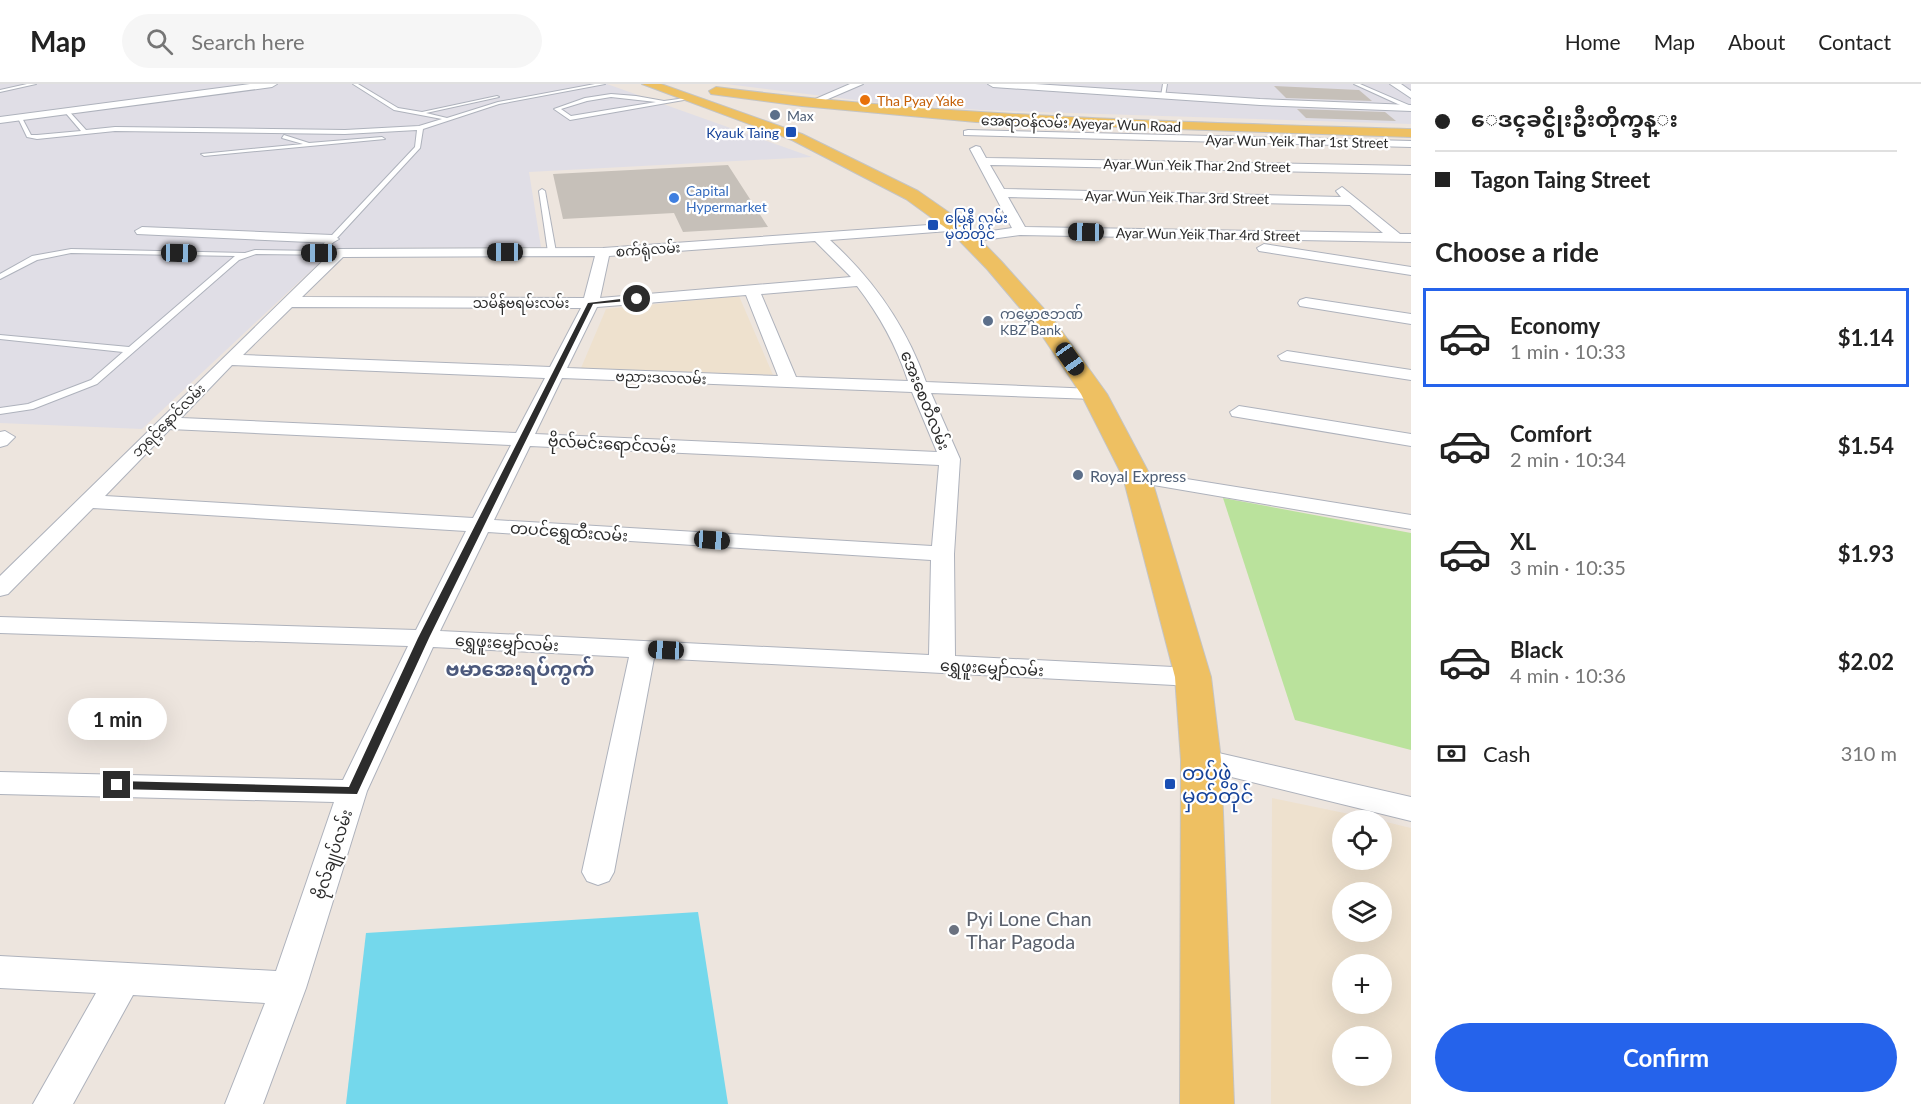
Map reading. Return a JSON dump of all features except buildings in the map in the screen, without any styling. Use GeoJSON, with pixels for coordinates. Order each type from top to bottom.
{"type":"FeatureCollection","features":[{"type":"Feature","properties":{"kind":"main road"},"geometry":{"type":"LineString","coordinates":[[648,84],[705,92],[757,95]]}},
{"type":"Feature","properties":{"kind":"main road"},"geometry":{"type":"LineString","coordinates":[[664,84],[757,95]]}},
{"type":"Feature","properties":{"kind":"main road"},"geometry":{"type":"LineString","coordinates":[[705,92],[891,183],[963,232],[1045,324],[1094,394],[1137,477],[1193,677],[1201,760],[1207,1104]]}},
{"type":"Feature","properties":{"kind":"main road","name":"အေရာဝန်လမ်း Ayeyar Wun Road"},"geometry":{"type":"LineString","coordinates":[[757,95],[818,100],[965,122],[1411,128]]}},
{"type":"Feature","properties":{"kind":"main road","name":"အေရာဝန်လမ်း Ayeyar Wun Road"},"geometry":{"type":"LineString","coordinates":[[757,95],[965,122],[1411,134]]}},
{"type":"Feature","properties":{"kind":"street"},"geometry":{"type":"LineString","coordinates":[[0,120],[272,84]]}},
{"type":"Feature","properties":{"kind":"street"},"geometry":{"type":"LineString","coordinates":[[818,100],[858,84]]}},
{"type":"Feature","properties":{"kind":"street"},"geometry":{"type":"LineString","coordinates":[[993,84],[1092,88],[1163,96],[1411,108]]}},
{"type":"Feature","properties":{"kind":"street"},"geometry":{"type":"LineString","coordinates":[[1395,84],[1411,95]]}},
{"type":"Feature","properties":{"kind":"street"},"geometry":{"type":"LineString","coordinates":[[965,122],[982,161],[1020,231]]}},
{"type":"Feature","properties":{"kind":"street","name":"Ayar Wun Yeik Thar 1st Street"},"geometry":{"type":"LineString","coordinates":[[965,122],[1411,144]]}},
{"type":"Feature","properties":{"kind":"street","name":"Ayar Wun Yeik Thar 2nd Street"},"geometry":{"type":"LineString","coordinates":[[982,161],[1411,170]]}},
{"type":"Feature","properties":{"kind":"street"},"geometry":{"type":"LineString","coordinates":[[1314,168],[1404,238]]}},
{"type":"Feature","properties":{"kind":"street","name":"Ayar Wun Yeik Thar 3rd Street"},"geometry":{"type":"LineString","coordinates":[[1000,194],[1354,201]]}},
{"type":"Feature","properties":{"kind":"street","name":"စက်ရုံလမ်း"},"geometry":{"type":"LineString","coordinates":[[142,231],[210,232],[336,246],[552,252],[603,252],[819,237],[963,232]]}},
{"type":"Feature","properties":{"kind":"street","name":"Ayar Wun Yeik Thar 4rd Street"},"geometry":{"type":"LineString","coordinates":[[963,232],[1404,238]]}},
{"type":"Feature","properties":{"kind":"street"},"geometry":{"type":"LineString","coordinates":[[1175,234],[1411,271]]}},
{"type":"Feature","properties":{"kind":"street","name":"အေးစေတီလမ်း"},"geometry":{"type":"LineString","coordinates":[[819,237],[861,281],[884,310],[905,347],[919,387],[950,459],[943,554],[942,664]]}},
{"type":"Feature","properties":{"kind":"street","name":"ဘုရင့်နောင်လမ်း"},"geometry":{"type":"LineString","coordinates":[[0,590],[288,302],[336,246]]}},
{"type":"Feature","properties":{"kind":"street","name":"ဗိုလ်ချုပ်လမ်း"},"geometry":{"type":"LineString","coordinates":[[244,1104],[288,988],[352,791],[424,638],[591,303],[603,252]]}},
{"type":"Feature","properties":{"kind":"street","name":"သမိန်ဗရမ်းလမ်း"},"geometry":{"type":"LineString","coordinates":[[288,302],[591,303],[861,281]]}},
{"type":"Feature","properties":{"kind":"street"},"geometry":{"type":"LineString","coordinates":[[752,290],[789,382]]}},
{"type":"Feature","properties":{"kind":"street"},"geometry":{"type":"LineString","coordinates":[[1306,303],[1411,319]]}},
{"type":"Feature","properties":{"kind":"street"},"geometry":{"type":"LineString","coordinates":[[1287,356],[1411,375]]}},
{"type":"Feature","properties":{"kind":"street","name":"ဗညားဒလလမ်း"},"geometry":{"type":"LineString","coordinates":[[228,360],[1094,394]]}},
{"type":"Feature","properties":{"kind":"street"},"geometry":{"type":"LineString","coordinates":[[1239,412],[1411,440]]}},
{"type":"Feature","properties":{"kind":"street","name":"ဗိုလ်မင်းရောင်လမ်း"},"geometry":{"type":"LineString","coordinates":[[165,423],[950,459]]}},
{"type":"Feature","properties":{"kind":"street"},"geometry":{"type":"LineString","coordinates":[[1137,477],[1411,519]]}},
{"type":"Feature","properties":{"kind":"street","name":"တပင်ရွှေထီးလမ်း"},"geometry":{"type":"LineString","coordinates":[[88,501],[943,554]]}},
{"type":"Feature","properties":{"kind":"street","name":"ရွှေဖူးမျှော်လမ်း"},"geometry":{"type":"LineString","coordinates":[[0,625],[424,638],[1193,677]]}},
{"type":"Feature","properties":{"kind":"street"},"geometry":{"type":"LineString","coordinates":[[598,872],[643,649]]}},
{"type":"Feature","properties":{"kind":"street"},"geometry":{"type":"LineString","coordinates":[[1201,760],[1411,809]]}},
{"type":"Feature","properties":{"kind":"street"},"geometry":{"type":"LineString","coordinates":[[0,783],[352,791]]}},
{"type":"Feature","properties":{"kind":"street"},"geometry":{"type":"LineString","coordinates":[[0,972],[288,988]]}},
{"type":"Feature","properties":{"kind":"street"},"geometry":{"type":"LineString","coordinates":[[52,1104],[123,979]]}},
{"type":"Feature","properties":{"kind":"lane"},"geometry":{"type":"LineString","coordinates":[[0,91],[34,84]]}},
{"type":"Feature","properties":{"kind":"lane"},"geometry":{"type":"LineString","coordinates":[[355,84],[396,109],[447,119]]}},
{"type":"Feature","properties":{"kind":"lane"},"geometry":{"type":"LineString","coordinates":[[18,117],[29,136],[37,137],[115,129],[345,132],[420,128],[498,103],[603,84]]}},
{"type":"Feature","properties":{"kind":"lane"},"geometry":{"type":"LineString","coordinates":[[1163,96],[1165,84]]}},
{"type":"Feature","properties":{"kind":"lane"},"geometry":{"type":"LineString","coordinates":[[1356,84],[1411,108]]}},
{"type":"Feature","properties":{"kind":"lane"},"geometry":{"type":"LineString","coordinates":[[666,103],[627,95],[606,94],[557,109],[570,118],[666,103],[705,92]]}},
{"type":"Feature","properties":{"kind":"lane"},"geometry":{"type":"LineString","coordinates":[[419,113],[514,94]]}},
{"type":"Feature","properties":{"kind":"lane"},"geometry":{"type":"LineString","coordinates":[[67,111],[85,132]]}},
{"type":"Feature","properties":{"kind":"lane"},"geometry":{"type":"LineString","coordinates":[[0,277],[35,258],[71,251],[319,253],[336,246],[418,147],[420,128]]}},
{"type":"Feature","properties":{"kind":"lane"},"geometry":{"type":"LineString","coordinates":[[37,137],[38,141],[45,141],[128,135],[273,136],[296,139],[306,143],[306,146]]}},
{"type":"Feature","properties":{"kind":"lane"},"geometry":{"type":"LineString","coordinates":[[408,137],[418,136]]}},
{"type":"Feature","properties":{"kind":"lane"},"geometry":{"type":"LineString","coordinates":[[204,154],[389,138]]}},
{"type":"Feature","properties":{"kind":"lane"},"geometry":{"type":"LineString","coordinates":[[542,190],[552,252]]}},
{"type":"Feature","properties":{"kind":"lane"},"geometry":{"type":"LineString","coordinates":[[319,253],[336,246]]}},
{"type":"Feature","properties":{"kind":"lane"},"geometry":{"type":"LineString","coordinates":[[0,411],[30,407],[94,382],[236,258],[244,254]]}},
{"type":"Feature","properties":{"kind":"lane"},"geometry":{"type":"LineString","coordinates":[[0,337],[131,350]]}},
{"type":"Feature","properties":{"kind":"shaded area"},"geometry":{"type":"Polygon","coordinates":[[[0,84],[607,84],[812,157],[529,172],[541,247],[335,248],[142,429],[0,423],[0,84]]]}},
{"type":"Feature","properties":{"kind":"shaded area"},"geometry":{"type":"Polygon","coordinates":[[[726,84],[1411,84],[1411,124],[981,110],[872,102],[726,84]]]}},
{"type":"Feature","properties":{"kind":"shaded area"},"geometry":{"type":"Polygon","coordinates":[[[739,296],[773,375],[581,368],[606,309],[739,296]]]}},
{"type":"Feature","properties":{"kind":"shaded area"},"geometry":{"type":"Polygon","coordinates":[[[1272,798],[1332,810],[1332,870],[1392,870],[1392,823],[1411,828],[1411,1104],[1271,1104],[1272,798]]]}},
{"type":"Feature","properties":{"kind":"green space"},"geometry":{"type":"Polygon","coordinates":[[[1223,498],[1411,533],[1411,750],[1295,720],[1223,498]]]}},
{"type":"Feature","properties":{"kind":"water"},"geometry":{"type":"Polygon","coordinates":[[[698,912],[728,1104],[346,1104],[366,933],[698,912]]]}},
{"type":"Feature","properties":{"kind":"place","name":"Tha Pyay Yake"},"geometry":{"type":"Point","coordinates":[865,100]}},
{"type":"Feature","properties":{"kind":"place","name":"Max"},"geometry":{"type":"Point","coordinates":[775,115]}},
{"type":"Feature","properties":{"kind":"place","name":"Kyauk Taing"},"geometry":{"type":"Point","coordinates":[791,132]}},
{"type":"Feature","properties":{"kind":"place","name":"Capital Hypermarket"},"geometry":{"type":"Point","coordinates":[674,198]}},
{"type":"Feature","properties":{"kind":"place","name":"မြေနီ လမ်း မှတ်တိုင်"},"geometry":{"type":"Point","coordinates":[933,225]}},
{"type":"Feature","properties":{"kind":"place","name":"ကမ္ဘောဇဘဏ် KBZ Bank"},"geometry":{"type":"Point","coordinates":[988,321]}},
{"type":"Feature","properties":{"kind":"place","name":"Royal Express"},"geometry":{"type":"Point","coordinates":[1078,475]}},
{"type":"Feature","properties":{"kind":"place","name":"တပ်ဖွဲ့ မှတ်တိုင်"},"geometry":{"type":"Point","coordinates":[1170,784]}},
{"type":"Feature","properties":{"kind":"place","name":"Pyi Lone Chan Thar Pagoda"},"geometry":{"type":"Point","coordinates":[954,930]}},
{"type":"Feature","properties":{"kind":"district","name":"ဗမာအေးရပ်ကွက်"},"geometry":{"type":"Point","coordinates":[520,668]}},
{"type":"Feature","properties":{"kind":"route"},"geometry":{"type":"LineString","coordinates":[[117,785],[352,791],[424,638],[591,303],[637,299]]}}]}
